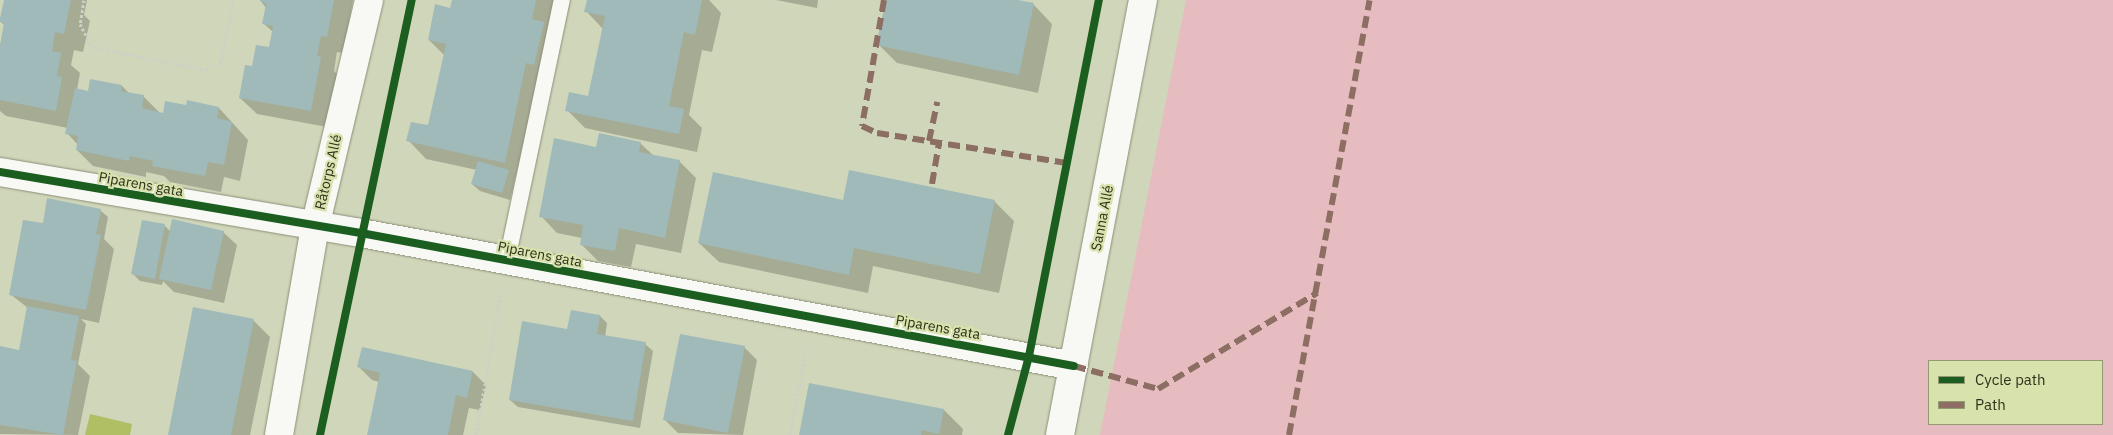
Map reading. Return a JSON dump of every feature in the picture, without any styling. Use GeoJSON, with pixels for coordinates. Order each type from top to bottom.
{"type":"FeatureCollection","features":[{"type":"Feature","properties":{"kind":"street","name":"Råtorps Allé"},"geometry":{"type":"LineString","coordinates":[[279,435],[315,227],[369,0]]}},
{"type":"Feature","properties":{"kind":"street","name":"Sanna Allé"},"geometry":{"type":"LineString","coordinates":[[1060,435],[1144,0]]}},
{"type":"Feature","properties":{"kind":"street","name":"Piparens gata"},"geometry":{"type":"LineString","coordinates":[[0,172],[507,260],[668,293],[812,316],[1074,366]]}},
{"type":"Feature","properties":{"kind":"lane"},"geometry":{"type":"LineString","coordinates":[[507,260],[562,0]]}},
{"type":"Feature","properties":{"kind":"path"},"geometry":{"type":"LineString","coordinates":[[84,0],[80,24],[92,47],[206,70],[220,62],[233,0]]}},
{"type":"Feature","properties":{"kind":"path"},"geometry":{"type":"LineString","coordinates":[[476,435],[507,260]]}},
{"type":"Feature","properties":{"kind":"path"},"geometry":{"type":"LineString","coordinates":[[790,435],[812,316]]}},
{"type":"Feature","properties":{"kind":"shaded area"},"geometry":{"type":"Polygon","coordinates":[[[1186,0],[2113,0],[2113,435],[1100,435],[1186,0]]]}},
{"type":"Feature","properties":{"kind":"shaded area"},"geometry":{"type":"Polygon","coordinates":[[[90,414],[132,424],[130,435],[85,435],[90,414]]]}},
{"type":"Feature","properties":{"kind":"building"},"geometry":{"type":"Polygon","coordinates":[[[4,0],[71,0],[64,34],[55,32],[52,51],[61,53],[57,76],[62,77],[56,111],[0,100],[0,45],[4,23],[0,22],[0,18],[4,0]]]}},
{"type":"Feature","properties":{"kind":"building"},"geometry":{"type":"Polygon","coordinates":[[[259,0],[334,0],[327,37],[321,36],[317,56],[321,57],[311,111],[239,98],[245,65],[252,66],[256,45],[269,47],[273,26],[262,24],[266,4],[259,0]]]}},
{"type":"Feature","properties":{"kind":"building"},"geometry":{"type":"Polygon","coordinates":[[[452,0],[536,0],[532,19],[544,22],[534,65],[526,63],[505,163],[406,141],[411,122],[428,125],[446,44],[428,40],[435,4],[450,8],[452,0]]]}},
{"type":"Feature","properties":{"kind":"building"},"geometry":{"type":"Polygon","coordinates":[[[587,0],[702,0],[695,35],[684,32],[669,106],[684,109],[679,134],[565,111],[569,92],[588,96],[605,16],[584,12],[587,0]]]}},
{"type":"Feature","properties":{"kind":"building"},"geometry":{"type":"Polygon","coordinates":[[[886,0],[1018,0],[1034,3],[1019,75],[876,45],[886,0]]]}},
{"type":"Feature","properties":{"kind":"building"},"geometry":{"type":"Polygon","coordinates":[[[90,79],[122,85],[121,91],[144,95],[142,108],[163,113],[165,101],[186,105],[187,100],[219,107],[217,118],[232,122],[224,165],[208,162],[205,176],[152,166],[153,161],[130,156],[129,161],[76,150],[78,136],[65,134],[75,88],[88,91],[90,79]]]}},
{"type":"Feature","properties":{"kind":"building"},"geometry":{"type":"Polygon","coordinates":[[[599,133],[641,142],[639,152],[680,160],[665,238],[619,228],[615,251],[580,245],[583,225],[539,217],[554,138],[596,147],[599,133]]]}},
{"type":"Feature","properties":{"kind":"building"},"geometry":{"type":"Polygon","coordinates":[[[478,161],[509,170],[502,193],[471,184],[478,161]]]}},
{"type":"Feature","properties":{"kind":"building"},"geometry":{"type":"Polygon","coordinates":[[[849,170],[995,200],[980,274],[854,248],[849,275],[698,243],[713,172],[843,200],[849,170]]]}},
{"type":"Feature","properties":{"kind":"building"},"geometry":{"type":"Polygon","coordinates":[[[47,198],[101,209],[96,234],[101,235],[86,310],[9,295],[23,220],[43,223],[47,198]]]}},
{"type":"Feature","properties":{"kind":"building"},"geometry":{"type":"Polygon","coordinates":[[[172,219],[224,231],[211,290],[159,279],[172,219]]]}},
{"type":"Feature","properties":{"kind":"building"},"geometry":{"type":"Polygon","coordinates":[[[142,220],[165,224],[155,279],[131,274],[142,220]]]}},
{"type":"Feature","properties":{"kind":"building"},"geometry":{"type":"Polygon","coordinates":[[[27,306],[79,316],[71,360],[77,361],[63,435],[0,425],[0,346],[19,350],[27,306]]]}},
{"type":"Feature","properties":{"kind":"building"},"geometry":{"type":"Polygon","coordinates":[[[193,307],[254,319],[231,435],[168,435],[193,307]]]}},
{"type":"Feature","properties":{"kind":"building"},"geometry":{"type":"Polygon","coordinates":[[[571,310],[600,315],[597,334],[646,342],[633,421],[509,400],[522,321],[567,329],[571,310]]]}},
{"type":"Feature","properties":{"kind":"building"},"geometry":{"type":"Polygon","coordinates":[[[680,334],[745,346],[728,433],[663,420],[680,334]]]}},
{"type":"Feature","properties":{"kind":"building"},"geometry":{"type":"Polygon","coordinates":[[[362,347],[473,371],[467,398],[456,395],[448,435],[367,435],[380,373],[357,367],[362,347]]]}},
{"type":"Feature","properties":{"kind":"building"},"geometry":{"type":"Polygon","coordinates":[[[809,383],[944,409],[939,434],[922,430],[921,435],[799,435],[809,383]]]}},
{"type":"Feature","properties":{"kind":"marked path"},"geometry":{"type":"LineString","coordinates":[[884,0],[862,126],[877,133],[1067,163]]}},
{"type":"Feature","properties":{"kind":"marked path"},"geometry":{"type":"LineString","coordinates":[[1289,435],[1370,0]]}},
{"type":"Feature","properties":{"kind":"marked path"},"geometry":{"type":"LineString","coordinates":[[929,141],[937,102]]}},
{"type":"Feature","properties":{"kind":"marked path"},"geometry":{"type":"LineString","coordinates":[[932,184],[939,143]]}},
{"type":"Feature","properties":{"kind":"marked path"},"geometry":{"type":"LineString","coordinates":[[1074,366],[1158,389],[1317,293]]}},
{"type":"Feature","properties":{"kind":"cycle path"},"geometry":{"type":"LineString","coordinates":[[320,435],[412,0]]}},
{"type":"Feature","properties":{"kind":"cycle path"},"geometry":{"type":"LineString","coordinates":[[1008,435],[1029,356],[1099,0]]}},
{"type":"Feature","properties":{"kind":"cycle path"},"geometry":{"type":"LineString","coordinates":[[0,172],[361,233],[1074,366]]}}]}
